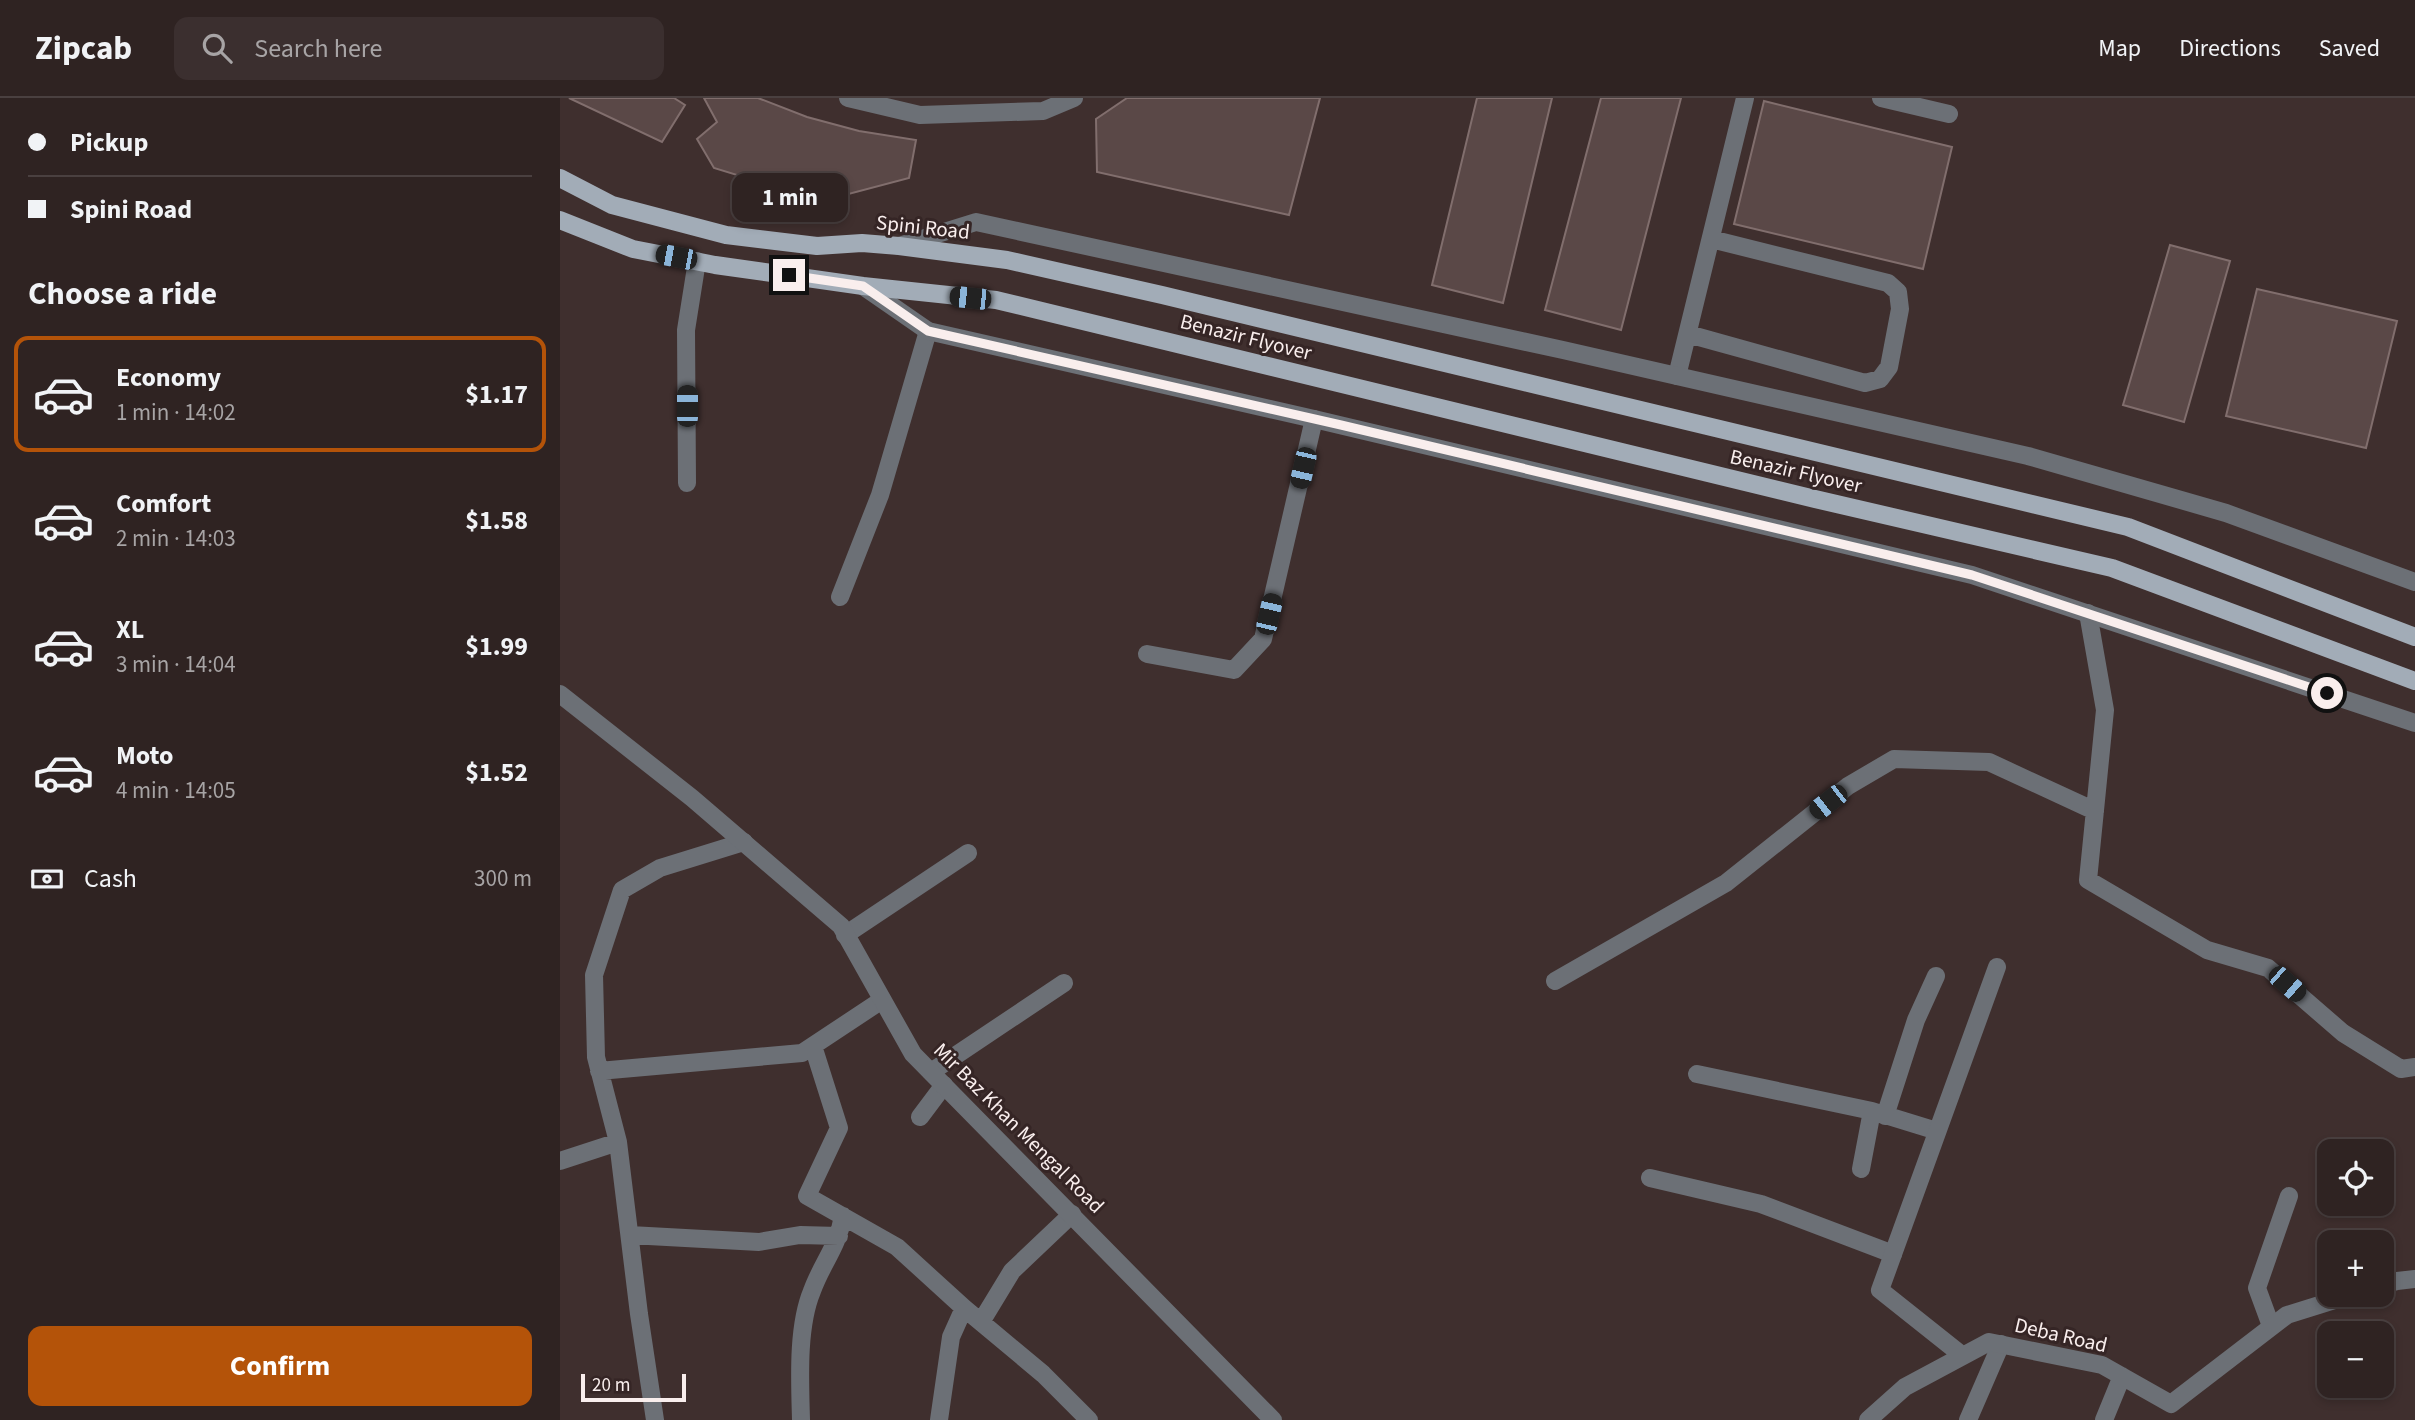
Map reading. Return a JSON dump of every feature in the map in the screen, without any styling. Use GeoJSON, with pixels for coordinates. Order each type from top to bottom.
{"type":"FeatureCollection","features":[{"type":"Feature","properties":{"kind":"main road","name":"Spini Road"},"geometry":{"type":"LineString","coordinates":[[560,178],[612,205],[726,236],[817,246],[862,243],[899,246],[1007,260],[1162,295]]}},
{"type":"Feature","properties":{"kind":"main road"},"geometry":{"type":"LineString","coordinates":[[560,220],[633,248],[697,261],[863,286]]}},
{"type":"Feature","properties":{"kind":"main road","name":"Benazir Flyover"},"geometry":{"type":"LineString","coordinates":[[863,286],[996,300],[1815,499],[2112,568],[2415,681]]}},
{"type":"Feature","properties":{"kind":"main road","name":"Benazir Flyover"},"geometry":{"type":"LineString","coordinates":[[1162,295],[2128,527],[2415,636]]}},
{"type":"Feature","properties":{"kind":"street"},"geometry":{"type":"LineString","coordinates":[[848,98],[920,115],[1043,111],[1074,98]]}},
{"type":"Feature","properties":{"kind":"street"},"geometry":{"type":"LineString","coordinates":[[1677,376],[1745,98]]}},
{"type":"Feature","properties":{"kind":"street"},"geometry":{"type":"LineString","coordinates":[[1881,98],[1949,114]]}},
{"type":"Feature","properties":{"kind":"street"},"geometry":{"type":"LineString","coordinates":[[899,246],[976,222],[1677,376],[2028,456],[2226,513],[2415,582]]}},
{"type":"Feature","properties":{"kind":"street"},"geometry":{"type":"LineString","coordinates":[[1688,334],[1865,383],[1880,379],[1889,367],[1900,309],[1898,292],[1888,283],[1711,239]]}},
{"type":"Feature","properties":{"kind":"street"},"geometry":{"type":"LineString","coordinates":[[687,483],[686,330],[697,261]]}},
{"type":"Feature","properties":{"kind":"street"},"geometry":{"type":"LineString","coordinates":[[863,286],[928,331],[1314,419],[1972,575],[2415,723]]}},
{"type":"Feature","properties":{"kind":"street"},"geometry":{"type":"LineString","coordinates":[[839,597],[880,495],[928,331]]}},
{"type":"Feature","properties":{"kind":"street"},"geometry":{"type":"LineString","coordinates":[[1147,654],[1234,670],[1264,639],[1314,419]]}},
{"type":"Feature","properties":{"kind":"street"},"geometry":{"type":"LineString","coordinates":[[2088,613],[2105,710],[2088,880],[2207,950],[2268,968],[2343,1033],[2402,1069],[2415,1067]]}},
{"type":"Feature","properties":{"kind":"street","name":"Mir Baz Khan Mengal Road"},"geometry":{"type":"LineString","coordinates":[[560,694],[692,797],[841,926],[913,1054],[1072,1214],[1269,1419]]}},
{"type":"Feature","properties":{"kind":"street"},"geometry":{"type":"LineString","coordinates":[[1555,981],[1726,883],[1848,786],[1894,759],[1989,762],[2095,811]]}},
{"type":"Feature","properties":{"kind":"street"},"geometry":{"type":"LineString","coordinates":[[655,1420],[618,1142],[596,1057],[594,975],[622,890],[660,868],[744,842]]}},
{"type":"Feature","properties":{"kind":"street"},"geometry":{"type":"LineString","coordinates":[[845,935],[968,853]]}},
{"type":"Feature","properties":{"kind":"street"},"geometry":{"type":"LineString","coordinates":[[1963,1356],[1880,1290],[1997,967]]}},
{"type":"Feature","properties":{"kind":"street"},"geometry":{"type":"LineString","coordinates":[[1861,1169],[1879,1114],[1936,976]]}},
{"type":"Feature","properties":{"kind":"street"},"geometry":{"type":"LineString","coordinates":[[931,1072],[1064,983]]}},
{"type":"Feature","properties":{"kind":"street"},"geometry":{"type":"LineString","coordinates":[[599,1071],[802,1054],[882,1000]]}},
{"type":"Feature","properties":{"kind":"street"},"geometry":{"type":"LineString","coordinates":[[813,1046],[839,1128],[807,1196],[897,1247],[1043,1374],[1089,1420]]}},
{"type":"Feature","properties":{"kind":"street"},"geometry":{"type":"LineString","coordinates":[[1697,1074],[1879,1114],[1937,1131]]}},
{"type":"Feature","properties":{"kind":"street"},"geometry":{"type":"LineString","coordinates":[[920,1117],[944,1086]]}},
{"type":"Feature","properties":{"kind":"street"},"geometry":{"type":"LineString","coordinates":[[560,1161],[618,1142]]}},
{"type":"Feature","properties":{"kind":"street"},"geometry":{"type":"LineString","coordinates":[[1650,1178],[1761,1204],[1893,1254]]}},
{"type":"Feature","properties":{"kind":"street"},"geometry":{"type":"LineString","coordinates":[[2271,1326],[2257,1288],[2288,1196]]}},
{"type":"Feature","properties":{"kind":"street"},"geometry":{"type":"LineString","coordinates":[[981,1322],[1012,1271],[1072,1214]]}},
{"type":"Feature","properties":{"kind":"street"},"geometry":{"type":"LineString","coordinates":[[801,1420],[801,1343],[811,1292],[839,1236],[843,1216]]}},
{"type":"Feature","properties":{"kind":"street"},"geometry":{"type":"LineString","coordinates":[[630,1236],[759,1242],[800,1236],[839,1236]]}},
{"type":"Feature","properties":{"kind":"street"},"geometry":{"type":"LineString","coordinates":[[2394,1283],[2415,1279]]}},
{"type":"Feature","properties":{"kind":"street","name":"Deba Road"},"geometry":{"type":"LineString","coordinates":[[1868,1420],[1905,1387],[1989,1342],[2102,1365],[2171,1404],[2287,1315],[2317,1306]]}},
{"type":"Feature","properties":{"kind":"street"},"geometry":{"type":"LineString","coordinates":[[939,1420],[951,1337],[964,1308]]}},
{"type":"Feature","properties":{"kind":"street"},"geometry":{"type":"LineString","coordinates":[[1968,1420],[2001,1344]]}},
{"type":"Feature","properties":{"kind":"street"},"geometry":{"type":"LineString","coordinates":[[2104,1420],[2122,1376]]}},
{"type":"Feature","properties":{"kind":"building"},"geometry":{"type":"Polygon","coordinates":[[[569,98],[674,98],[685,105],[662,142],[569,98]]]}},
{"type":"Feature","properties":{"kind":"building"},"geometry":{"type":"Polygon","coordinates":[[[704,98],[758,98],[807,117],[859,131],[916,140],[909,178],[822,201],[714,168],[697,139],[717,122],[704,98]]]}},
{"type":"Feature","properties":{"kind":"building"},"geometry":{"type":"Polygon","coordinates":[[[1127,98],[1320,98],[1289,215],[1097,172],[1096,119],[1127,98]]]}},
{"type":"Feature","properties":{"kind":"building"},"geometry":{"type":"Polygon","coordinates":[[[1477,98],[1552,98],[1503,303],[1432,285],[1477,98]]]}},
{"type":"Feature","properties":{"kind":"building"},"geometry":{"type":"Polygon","coordinates":[[[1601,98],[1681,98],[1621,330],[1545,310],[1601,98]]]}},
{"type":"Feature","properties":{"kind":"building"},"geometry":{"type":"Polygon","coordinates":[[[1764,101],[1952,147],[1923,269],[1734,224],[1764,101]]]}},
{"type":"Feature","properties":{"kind":"building"},"geometry":{"type":"Polygon","coordinates":[[[2170,245],[2230,261],[2184,422],[2123,405],[2170,245]]]}},
{"type":"Feature","properties":{"kind":"building"},"geometry":{"type":"Polygon","coordinates":[[[2257,289],[2397,321],[2366,448],[2226,416],[2257,289]]]}},
{"type":"Feature","properties":{"kind":"route"},"geometry":{"type":"LineString","coordinates":[[789,275],[863,286],[928,331],[1341,425],[1972,575],[2327,693]]}}]}
